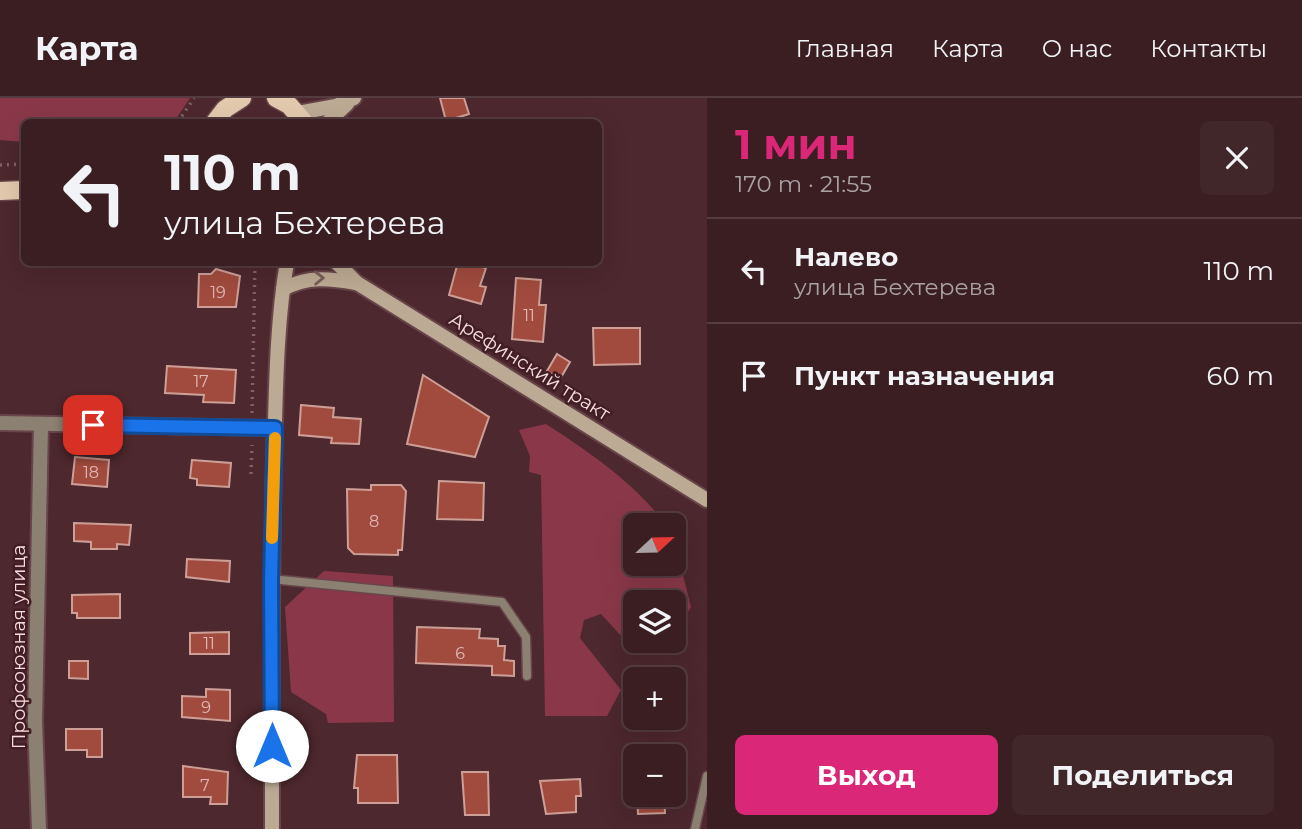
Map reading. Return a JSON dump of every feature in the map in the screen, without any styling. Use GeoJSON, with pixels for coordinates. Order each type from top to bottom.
{"type":"FeatureCollection","features":[{"type":"Feature","properties":{"kind":"main road"},"geometry":{"type":"LineString","coordinates":[[215,119],[220,98]]}},
{"type":"Feature","properties":{"kind":"main road"},"geometry":{"type":"LineString","coordinates":[[216,119],[242,98]]}},
{"type":"Feature","properties":{"kind":"main road"},"geometry":{"type":"LineString","coordinates":[[0,191],[21,190]]}},
{"type":"Feature","properties":{"kind":"street"},"geometry":{"type":"LineString","coordinates":[[291,107],[336,106],[355,98]]}},
{"type":"Feature","properties":{"kind":"street"},"geometry":{"type":"LineString","coordinates":[[330,119],[355,98]]}},
{"type":"Feature","properties":{"kind":"street"},"geometry":{"type":"LineString","coordinates":[[281,266],[283,289]]}},
{"type":"Feature","properties":{"kind":"street"},"geometry":{"type":"LineString","coordinates":[[272,829],[271,579],[275,428],[286,266]]}},
{"type":"Feature","properties":{"kind":"street","name":"Арефинский тракт"},"geometry":{"type":"LineString","coordinates":[[339,266],[357,283],[707,500]]}},
{"type":"Feature","properties":{"kind":"street"},"geometry":{"type":"LineString","coordinates":[[283,289],[302,279],[328,278],[357,283]]}},
{"type":"Feature","properties":{"kind":"street"},"geometry":{"type":"LineString","coordinates":[[0,423],[275,428]]}},
{"type":"Feature","properties":{"kind":"street","name":"Профсоюзная улица"},"geometry":{"type":"LineString","coordinates":[[39,829],[35,721],[41,424]]}},
{"type":"Feature","properties":{"kind":"lane"},"geometry":{"type":"LineString","coordinates":[[271,579],[502,602],[526,637],[527,676]]}},
{"type":"Feature","properties":{"kind":"lane"},"geometry":{"type":"LineString","coordinates":[[695,829],[707,776]]}},
{"type":"Feature","properties":{"kind":"path"},"geometry":{"type":"LineString","coordinates":[[180,119],[194,98]]}},
{"type":"Feature","properties":{"kind":"path"},"geometry":{"type":"LineString","coordinates":[[0,165],[21,164]]}},
{"type":"Feature","properties":{"kind":"path"},"geometry":{"type":"LineString","coordinates":[[251,474],[254,266]]}},
{"type":"Feature","properties":{"kind":"shaded area"},"geometry":{"type":"Polygon","coordinates":[[[0,98],[190,98],[176,119],[21,119],[21,142],[0,140],[0,98]]]}},
{"type":"Feature","properties":{"kind":"shaded area"},"geometry":{"type":"Polygon","coordinates":[[[546,424],[595,457],[626,482],[656,513],[623,513],[623,576],[683,576],[691,607],[686,615],[686,590],[623,590],[623,638],[601,614],[584,620],[580,638],[621,690],[607,716],[545,716],[541,475],[529,472],[530,456],[519,430],[546,424]]]}},
{"type":"Feature","properties":{"kind":"shaded area"},"geometry":{"type":"Polygon","coordinates":[[[324,571],[393,576],[394,722],[328,723],[326,714],[291,692],[285,607],[324,571]]]}},
{"type":"Feature","properties":{"kind":"building"},"geometry":{"type":"Polygon","coordinates":[[[440,98],[464,98],[469,114],[445,119],[440,98]]]}},
{"type":"Feature","properties":{"kind":"building"},"geometry":{"type":"Polygon","coordinates":[[[457,266],[486,268],[480,286],[486,287],[481,304],[449,295],[457,266]]]}},
{"type":"Feature","properties":{"kind":"building"},"geometry":{"type":"Polygon","coordinates":[[[216,269],[240,276],[236,307],[198,307],[199,274],[211,274],[216,269]]]}},
{"type":"Feature","properties":{"kind":"building"},"geometry":{"type":"Polygon","coordinates":[[[516,278],[541,280],[539,305],[546,305],[543,342],[512,339],[516,278]]]}},
{"type":"Feature","properties":{"kind":"building"},"geometry":{"type":"Polygon","coordinates":[[[593,328],[640,328],[640,364],[594,365],[593,328]]]}},
{"type":"Feature","properties":{"kind":"building"},"geometry":{"type":"Polygon","coordinates":[[[557,354],[570,362],[560,379],[547,371],[557,354]]]}},
{"type":"Feature","properties":{"kind":"building"},"geometry":{"type":"Polygon","coordinates":[[[167,366],[236,370],[234,403],[203,402],[204,395],[165,393],[167,366]]]}},
{"type":"Feature","properties":{"kind":"building"},"geometry":{"type":"Polygon","coordinates":[[[423,375],[489,417],[475,457],[407,444],[423,375]]]}},
{"type":"Feature","properties":{"kind":"building"},"geometry":{"type":"Polygon","coordinates":[[[301,405],[334,408],[333,417],[361,419],[359,444],[331,443],[332,438],[299,435],[301,405]]]}},
{"type":"Feature","properties":{"kind":"building"},"geometry":{"type":"Polygon","coordinates":[[[75,457],[109,460],[107,487],[72,484],[75,457]]]}},
{"type":"Feature","properties":{"kind":"building"},"geometry":{"type":"Polygon","coordinates":[[[192,460],[231,463],[229,487],[197,485],[197,479],[190,478],[192,460]]]}},
{"type":"Feature","properties":{"kind":"building"},"geometry":{"type":"Polygon","coordinates":[[[439,481],[484,483],[483,520],[437,519],[439,481]]]}},
{"type":"Feature","properties":{"kind":"building"},"geometry":{"type":"Polygon","coordinates":[[[371,485],[401,485],[406,491],[402,550],[398,550],[398,555],[354,554],[348,548],[347,489],[371,490],[371,485]]]}},
{"type":"Feature","properties":{"kind":"building"},"geometry":{"type":"Polygon","coordinates":[[[74,523],[131,525],[129,545],[117,544],[117,549],[91,549],[91,542],[74,541],[74,523]]]}},
{"type":"Feature","properties":{"kind":"building"},"geometry":{"type":"Polygon","coordinates":[[[187,559],[230,561],[229,582],[186,577],[187,559]]]}},
{"type":"Feature","properties":{"kind":"building"},"geometry":{"type":"Polygon","coordinates":[[[120,594],[120,618],[77,618],[77,613],[72,613],[72,595],[120,594]]]}},
{"type":"Feature","properties":{"kind":"building"},"geometry":{"type":"Polygon","coordinates":[[[417,627],[480,629],[479,638],[498,639],[498,646],[505,646],[504,660],[514,661],[514,676],[492,675],[492,666],[416,663],[417,627]]]}},
{"type":"Feature","properties":{"kind":"building"},"geometry":{"type":"Polygon","coordinates":[[[229,632],[229,654],[190,654],[190,633],[229,632]]]}},
{"type":"Feature","properties":{"kind":"building"},"geometry":{"type":"Polygon","coordinates":[[[69,661],[88,661],[88,679],[69,678],[69,661]]]}},
{"type":"Feature","properties":{"kind":"building"},"geometry":{"type":"Polygon","coordinates":[[[206,689],[230,690],[230,721],[182,717],[182,696],[206,697],[206,689]]]}},
{"type":"Feature","properties":{"kind":"building"},"geometry":{"type":"Polygon","coordinates":[[[66,729],[102,729],[102,757],[87,757],[87,750],[66,750],[66,729]]]}},
{"type":"Feature","properties":{"kind":"building"},"geometry":{"type":"Polygon","coordinates":[[[357,755],[397,755],[398,803],[358,803],[358,788],[354,788],[357,755]]]}},
{"type":"Feature","properties":{"kind":"building"},"geometry":{"type":"Polygon","coordinates":[[[183,766],[228,772],[227,804],[210,804],[211,797],[183,797],[183,766]]]}},
{"type":"Feature","properties":{"kind":"building"},"geometry":{"type":"Polygon","coordinates":[[[462,772],[488,772],[489,815],[465,815],[462,772]]]}},
{"type":"Feature","properties":{"kind":"building"},"geometry":{"type":"Polygon","coordinates":[[[580,779],[581,796],[576,796],[576,812],[546,814],[540,781],[580,779]]]}},
{"type":"Feature","properties":{"kind":"building"},"geometry":{"type":"Polygon","coordinates":[[[638,807],[665,807],[665,813],[638,814],[638,807]]]}},
{"type":"Feature","properties":{"kind":"slow traffic"},"geometry":{"type":"LineString","coordinates":[[272,538],[275,438]]}},
{"type":"Feature","properties":{"kind":"route"},"geometry":{"type":"LineString","coordinates":[[93,425],[275,428],[271,579],[272,746]]}}]}
